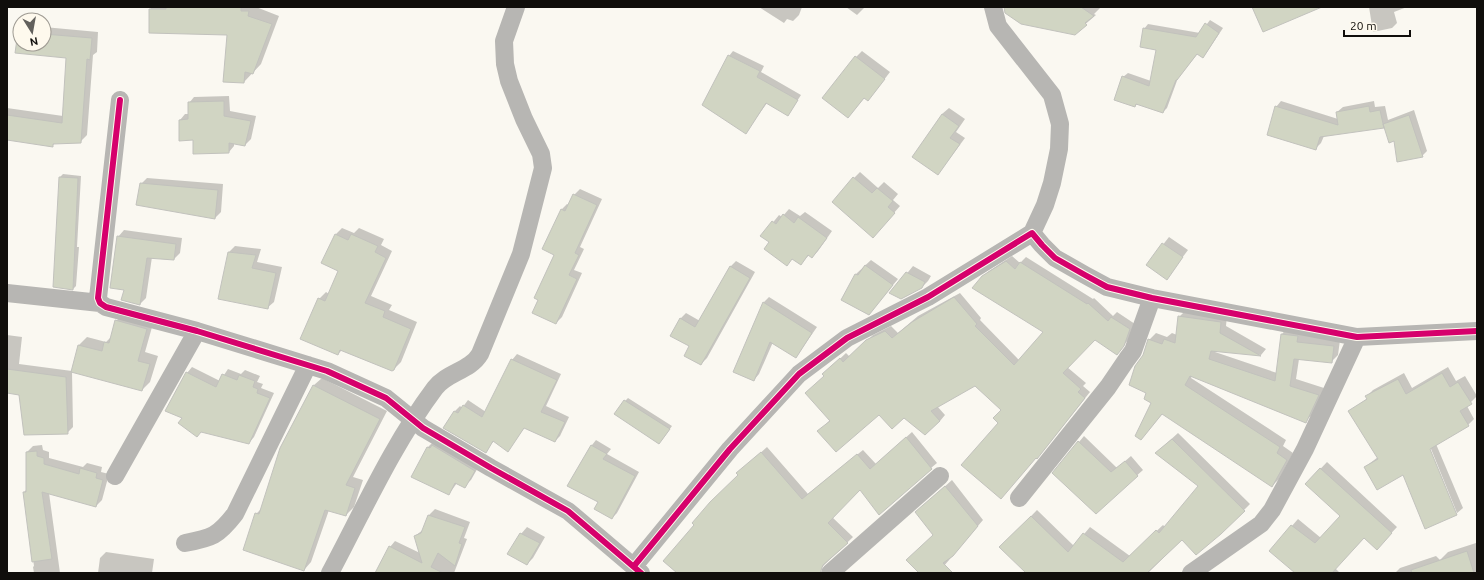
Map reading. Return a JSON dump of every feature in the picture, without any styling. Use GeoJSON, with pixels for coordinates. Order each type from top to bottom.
{"type":"FeatureCollection","features":[{"type":"Feature","properties":{"kind":"street"},"geometry":{"type":"LineString","coordinates":[[330,573],[413,419],[436,386],[450,376],[470,366],[480,354],[521,254],[541,182],[544,161],[508,81],[504,57],[504,37],[516,7]]}},
{"type":"Feature","properties":{"kind":"street"},"geometry":{"type":"LineString","coordinates":[[7,293],[100,303],[106,307],[197,331],[327,371],[386,398],[423,428],[568,511],[638,569],[730,449],[798,374],[847,338],[928,297],[1032,233],[1045,205],[1052,183],[1059,149],[1060,124],[1052,95],[998,26],[993,7]]}},
{"type":"Feature","properties":{"kind":"street"},"geometry":{"type":"LineString","coordinates":[[100,303],[98,298],[120,100]]}},
{"type":"Feature","properties":{"kind":"street"},"geometry":{"type":"LineString","coordinates":[[1032,233],[1055,258],[1084,276],[1108,287],[1152,298],[1357,337],[1477,331]]}},
{"type":"Feature","properties":{"kind":"street"},"geometry":{"type":"LineString","coordinates":[[1019,498],[1108,387],[1133,351],[1152,298]]}},
{"type":"Feature","properties":{"kind":"street"},"geometry":{"type":"LineString","coordinates":[[115,476],[197,331]]}},
{"type":"Feature","properties":{"kind":"street"},"geometry":{"type":"LineString","coordinates":[[1191,573],[1261,524],[1272,510],[1305,449],[1357,337]]}},
{"type":"Feature","properties":{"kind":"street"},"geometry":{"type":"LineString","coordinates":[[185,543],[206,539],[222,531],[234,514],[308,365]]}},
{"type":"Feature","properties":{"kind":"street"},"geometry":{"type":"LineString","coordinates":[[830,573],[940,476]]}},
{"type":"Feature","properties":{"kind":"building"},"geometry":{"type":"Polygon","coordinates":[[[166,7],[241,7],[241,11],[249,11],[248,16],[272,24],[253,74],[245,72],[244,83],[223,82],[227,35],[149,33],[149,9],[166,9],[166,7]]]}},
{"type":"Feature","properties":{"kind":"building"},"geometry":{"type":"Polygon","coordinates":[[[1004,7],[1081,7],[1094,16],[1085,23],[1087,25],[1075,35],[1021,24],[1005,13],[1004,7]]]}},
{"type":"Feature","properties":{"kind":"building"},"geometry":{"type":"Polygon","coordinates":[[[1252,7],[1322,7],[1263,32],[1252,7]]]}},
{"type":"Feature","properties":{"kind":"building"},"geometry":{"type":"Polygon","coordinates":[[[1205,23],[1219,33],[1203,58],[1197,54],[1176,80],[1163,113],[1136,104],[1135,107],[1114,100],[1122,76],[1149,86],[1156,50],[1140,47],[1143,28],[1196,37],[1205,23]]]}},
{"type":"Feature","properties":{"kind":"building"},"geometry":{"type":"Polygon","coordinates":[[[52,35],[92,38],[90,60],[87,59],[81,143],[53,144],[53,147],[7,140],[7,115],[62,123],[66,58],[15,53],[52,52],[52,35]]]}},
{"type":"Feature","properties":{"kind":"building"},"geometry":{"type":"Polygon","coordinates":[[[728,55],[760,71],[757,77],[798,100],[788,116],[766,103],[746,134],[702,105],[728,55]]]}},
{"type":"Feature","properties":{"kind":"building"},"geometry":{"type":"Polygon","coordinates":[[[855,56],[885,79],[868,101],[864,98],[848,118],[822,98],[855,56]]]}},
{"type":"Feature","properties":{"kind":"building"},"geometry":{"type":"Polygon","coordinates":[[[224,101],[224,116],[251,121],[245,146],[229,143],[229,153],[193,154],[193,140],[179,141],[179,120],[188,119],[188,102],[224,101]]]}},
{"type":"Feature","properties":{"kind":"building"},"geometry":{"type":"Polygon","coordinates":[[[1275,106],[1338,125],[1336,112],[1369,106],[1370,112],[1380,110],[1384,128],[1320,137],[1316,150],[1267,135],[1275,106]]]}},
{"type":"Feature","properties":{"kind":"building"},"geometry":{"type":"Polygon","coordinates":[[[942,114],[959,126],[950,138],[960,144],[938,175],[912,157],[942,114]]]}},
{"type":"Feature","properties":{"kind":"building"},"geometry":{"type":"Polygon","coordinates":[[[1409,115],[1423,157],[1397,162],[1394,141],[1389,143],[1383,124],[1409,115]]]}},
{"type":"Feature","properties":{"kind":"building"},"geometry":{"type":"Polygon","coordinates":[[[59,177],[78,178],[73,290],[53,287],[59,177]]]}},
{"type":"Feature","properties":{"kind":"building"},"geometry":{"type":"Polygon","coordinates":[[[853,177],[872,193],[877,188],[893,201],[888,207],[895,213],[873,238],[832,202],[853,177]]]}},
{"type":"Feature","properties":{"kind":"building"},"geometry":{"type":"Polygon","coordinates":[[[140,183],[218,190],[215,219],[136,205],[140,183]]]}},
{"type":"Feature","properties":{"kind":"building"},"geometry":{"type":"Polygon","coordinates":[[[573,194],[597,205],[575,253],[579,255],[569,275],[577,279],[556,324],[532,313],[538,300],[534,298],[554,255],[542,249],[561,209],[565,211],[573,194]]]}},
{"type":"Feature","properties":{"kind":"building"},"geometry":{"type":"Polygon","coordinates":[[[783,214],[794,223],[798,217],[827,238],[812,258],[808,255],[801,265],[792,259],[787,266],[764,249],[769,242],[760,236],[772,221],[776,224],[783,214]]]}},
{"type":"Feature","properties":{"kind":"building"},"geometry":{"type":"Polygon","coordinates":[[[335,234],[348,240],[351,234],[378,246],[375,252],[386,258],[365,303],[385,311],[383,317],[411,329],[394,370],[392,371],[340,350],[338,355],[300,339],[318,298],[325,301],[338,271],[321,263],[335,234]]]}},
{"type":"Feature","properties":{"kind":"building"},"geometry":{"type":"Polygon","coordinates":[[[117,236],[176,244],[174,260],[147,258],[140,305],[121,300],[124,290],[110,288],[117,236]]]}},
{"type":"Feature","properties":{"kind":"building"},"geometry":{"type":"Polygon","coordinates":[[[1162,243],[1183,257],[1167,280],[1146,265],[1162,243]]]}},
{"type":"Feature","properties":{"kind":"building"},"geometry":{"type":"Polygon","coordinates":[[[228,252],[256,255],[252,268],[276,273],[268,309],[218,299],[228,252]]]}},
{"type":"Feature","properties":{"kind":"building"},"geometry":{"type":"Polygon","coordinates":[[[1006,261],[1015,269],[1020,262],[1087,304],[1088,303],[1108,321],[1111,317],[1130,329],[1124,346],[1117,355],[1095,340],[1063,373],[1081,389],[1078,392],[1085,398],[1037,459],[1036,458],[1001,499],[961,465],[998,423],[993,418],[1001,410],[975,386],[931,411],[940,421],[925,435],[904,418],[892,429],[879,415],[836,452],[817,431],[830,421],[805,393],[824,376],[822,374],[840,358],[843,362],[866,340],[885,331],[892,338],[912,322],[954,297],[977,324],[975,326],[1014,365],[1043,332],[972,288],[982,276],[1006,261]]]}},
{"type":"Feature","properties":{"kind":"building"},"geometry":{"type":"Polygon","coordinates":[[[865,265],[893,285],[869,315],[841,300],[855,274],[858,275],[865,265]]]}},
{"type":"Feature","properties":{"kind":"building"},"geometry":{"type":"Polygon","coordinates":[[[730,266],[750,278],[701,365],[684,356],[689,346],[670,336],[680,318],[695,327],[730,266]]]}},
{"type":"Feature","properties":{"kind":"building"},"geometry":{"type":"Polygon","coordinates":[[[906,272],[925,282],[922,288],[901,299],[889,293],[906,272]]]}},
{"type":"Feature","properties":{"kind":"building"},"geometry":{"type":"Polygon","coordinates":[[[763,302],[812,333],[796,358],[770,342],[754,381],[733,372],[763,302]]]}},
{"type":"Feature","properties":{"kind":"building"},"geometry":{"type":"Polygon","coordinates":[[[1178,316],[1221,322],[1220,333],[1261,356],[1211,351],[1209,359],[1275,381],[1281,334],[1298,336],[1297,342],[1334,346],[1332,363],[1294,359],[1290,386],[1319,395],[1306,423],[1190,376],[1185,385],[1280,447],[1277,453],[1287,460],[1272,487],[1162,414],[1141,440],[1135,436],[1151,403],[1144,399],[1146,393],[1129,385],[1135,366],[1143,355],[1148,339],[1162,344],[1164,339],[1175,343],[1178,316]]]}},
{"type":"Feature","properties":{"kind":"building"},"geometry":{"type":"Polygon","coordinates":[[[115,320],[147,329],[138,361],[150,364],[142,391],[71,372],[78,345],[102,351],[104,342],[109,343],[115,320]]]}},
{"type":"Feature","properties":{"kind":"building"},"geometry":{"type":"Polygon","coordinates":[[[511,359],[557,380],[541,412],[565,422],[555,442],[524,428],[508,452],[493,441],[486,453],[443,428],[454,411],[458,413],[463,405],[482,417],[511,359]]]}},
{"type":"Feature","properties":{"kind":"building"},"geometry":{"type":"Polygon","coordinates":[[[7,369],[66,377],[68,434],[24,435],[19,395],[7,393],[7,369]]]}},
{"type":"Feature","properties":{"kind":"building"},"geometry":{"type":"Polygon","coordinates":[[[186,372],[216,387],[222,374],[237,380],[239,375],[255,381],[253,387],[258,389],[257,393],[270,398],[249,444],[201,432],[197,437],[178,423],[182,418],[165,411],[186,372]]]}},
{"type":"Feature","properties":{"kind":"building"},"geometry":{"type":"Polygon","coordinates":[[[1442,373],[1450,387],[1458,382],[1472,404],[1460,411],[1469,426],[1430,449],[1457,515],[1425,529],[1403,475],[1377,490],[1364,467],[1378,459],[1348,411],[1367,399],[1365,396],[1398,379],[1406,394],[1442,373]]]}},
{"type":"Feature","properties":{"kind":"building"},"geometry":{"type":"Polygon","coordinates":[[[313,385],[380,419],[346,485],[355,488],[346,516],[325,510],[304,571],[243,550],[255,513],[259,514],[280,448],[313,385]]]}},
{"type":"Feature","properties":{"kind":"building"},"geometry":{"type":"Polygon","coordinates":[[[624,400],[670,429],[659,444],[614,414],[624,400]]]}},
{"type":"Feature","properties":{"kind":"building"},"geometry":{"type":"Polygon","coordinates":[[[906,437],[932,469],[879,515],[860,490],[828,523],[848,543],[823,565],[820,573],[677,573],[663,561],[694,525],[692,523],[710,502],[738,475],[736,473],[761,452],[802,499],[857,454],[870,469],[906,437]]]}},
{"type":"Feature","properties":{"kind":"building"},"geometry":{"type":"Polygon","coordinates":[[[1172,439],[1245,511],[1196,555],[1182,540],[1147,573],[1026,573],[999,547],[1031,516],[1068,552],[1083,533],[1123,562],[1156,530],[1159,533],[1198,486],[1155,453],[1172,439]]]}},
{"type":"Feature","properties":{"kind":"building"},"geometry":{"type":"Polygon","coordinates":[[[1078,441],[1111,472],[1125,461],[1138,476],[1096,514],[1052,473],[1078,441]]]}},
{"type":"Feature","properties":{"kind":"building"},"geometry":{"type":"Polygon","coordinates":[[[432,445],[475,471],[465,488],[455,483],[449,495],[411,477],[427,447],[430,448],[432,445]]]}},
{"type":"Feature","properties":{"kind":"building"},"geometry":{"type":"Polygon","coordinates":[[[591,445],[607,454],[603,459],[635,476],[612,519],[594,509],[598,502],[567,486],[591,445]]]}},
{"type":"Feature","properties":{"kind":"building"},"geometry":{"type":"Polygon","coordinates":[[[37,451],[37,456],[44,458],[44,464],[79,474],[80,468],[97,473],[96,478],[103,480],[96,507],[42,492],[52,559],[32,562],[23,492],[26,492],[26,452],[37,451]]]}},
{"type":"Feature","properties":{"kind":"building"},"geometry":{"type":"Polygon","coordinates":[[[1320,468],[1392,533],[1377,550],[1364,538],[1332,573],[1295,573],[1269,551],[1291,525],[1315,543],[1340,516],[1305,484],[1320,468]]]}},
{"type":"Feature","properties":{"kind":"building"},"geometry":{"type":"Polygon","coordinates":[[[945,486],[978,526],[953,556],[943,563],[953,573],[919,573],[906,560],[933,535],[915,512],[945,486]]]}},
{"type":"Feature","properties":{"kind":"building"},"geometry":{"type":"Polygon","coordinates":[[[428,515],[465,527],[459,543],[462,544],[455,566],[438,553],[431,567],[443,573],[375,573],[389,546],[422,563],[414,536],[421,533],[428,515]]]}},
{"type":"Feature","properties":{"kind":"building"},"geometry":{"type":"Polygon","coordinates":[[[520,533],[540,543],[527,565],[507,554],[520,533]]]}},
{"type":"Feature","properties":{"kind":"building"},"geometry":{"type":"Polygon","coordinates":[[[1467,551],[1474,573],[1412,573],[1411,570],[1467,551]]]}},
{"type":"Feature","properties":{"kind":"cycle path"},"geometry":{"type":"LineString","coordinates":[[120,100],[98,298],[100,303],[106,307],[197,331],[327,371],[386,398],[423,428],[568,511],[641,573]]}},
{"type":"Feature","properties":{"kind":"cycle path"},"geometry":{"type":"LineString","coordinates":[[634,566],[730,449],[799,374],[847,338],[928,297],[1032,233],[1055,258],[1107,287],[1152,298],[1357,337],[1477,331]]}}]}
